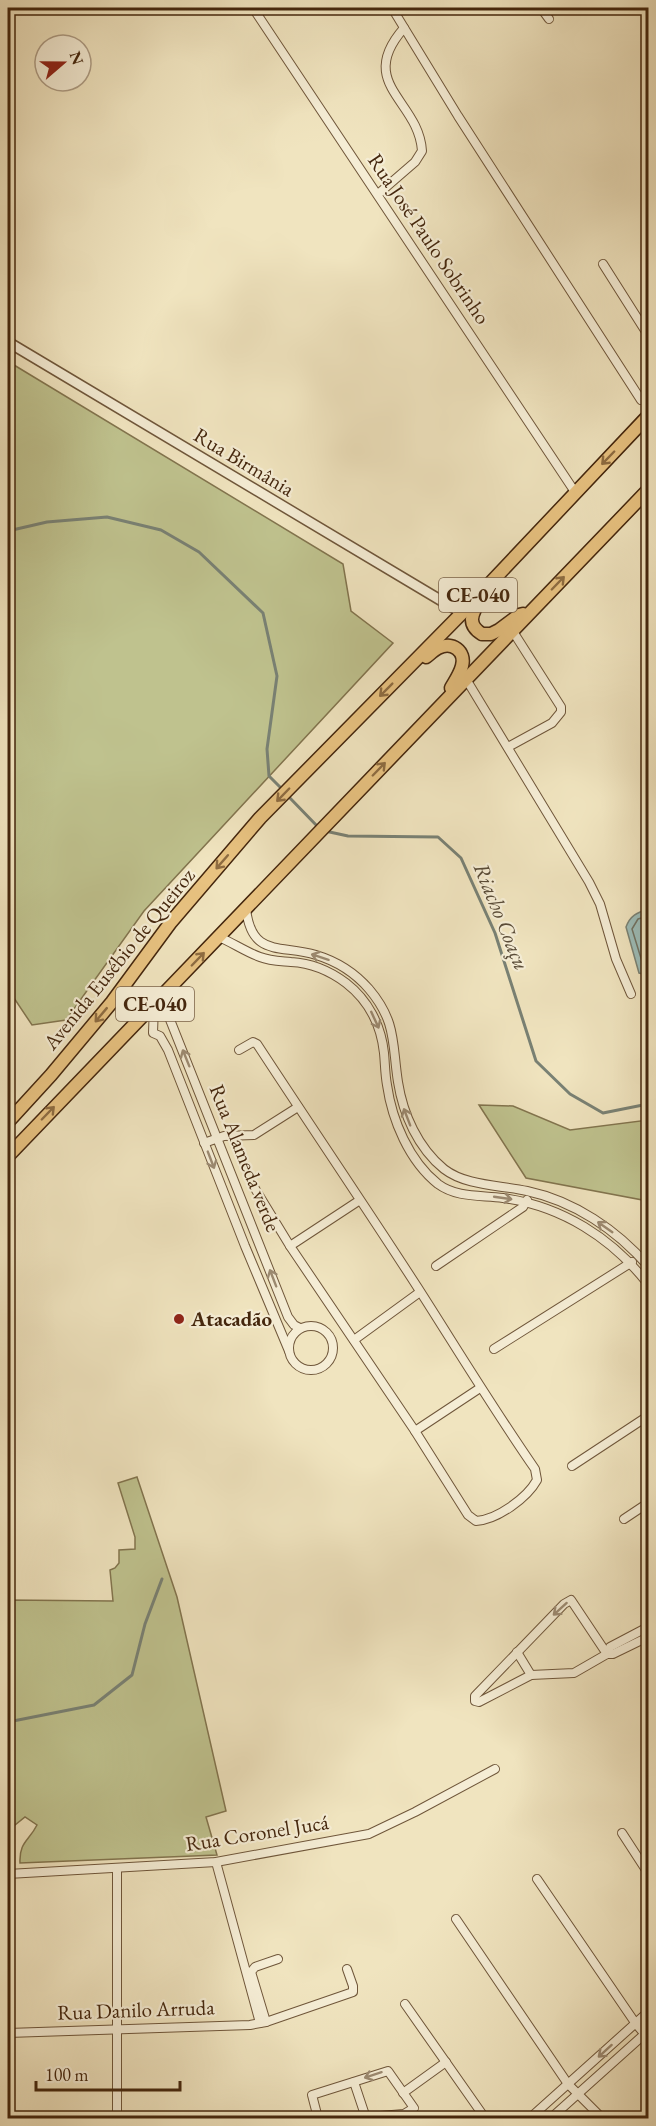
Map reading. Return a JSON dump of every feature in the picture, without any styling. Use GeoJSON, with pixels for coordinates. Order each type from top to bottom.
{"type":"FeatureCollection","features":[{"type":"Feature","properties":{"kind":"highway","name":"CE-040"},"geometry":{"type":"LineString","coordinates":[[409,667],[648,416]]}},
{"type":"Feature","properties":{"kind":"highway","name":"CE-040"},"geometry":{"type":"LineString","coordinates":[[8,1156],[648,490]]}},
{"type":"Feature","properties":{"kind":"highway"},"geometry":{"type":"LineString","coordinates":[[493,580],[471,616],[476,631],[491,634],[519,615],[529,613]]}},
{"type":"Feature","properties":{"kind":"highway"},"geometry":{"type":"LineString","coordinates":[[409,667],[422,661],[439,648],[449,646],[459,649],[463,659],[462,668],[443,702]]}},
{"type":"Feature","properties":{"kind":"highway","name":"Avenida Eusébio de Queiroz"},"geometry":{"type":"LineString","coordinates":[[8,1122],[105,1010],[171,922],[260,818],[409,667]]}},
{"type":"Feature","properties":{"kind":"street","name":"Rua José Paulo Sobrinho"},"geometry":{"type":"LineString","coordinates":[[253,8],[575,492]]}},
{"type":"Feature","properties":{"kind":"street"},"geometry":{"type":"LineString","coordinates":[[392,8],[458,116],[641,400]]}},
{"type":"Feature","properties":{"kind":"street"},"geometry":{"type":"LineString","coordinates":[[541,8],[549,19]]}},
{"type":"Feature","properties":{"kind":"street"},"geometry":{"type":"LineString","coordinates":[[378,194],[415,162],[422,151],[418,134],[398,99],[386,69],[385,60],[388,50],[404,28]]}},
{"type":"Feature","properties":{"kind":"street"},"geometry":{"type":"LineString","coordinates":[[603,264],[648,335]]}},
{"type":"Feature","properties":{"kind":"street","name":"Rua Birmânia"},"geometry":{"type":"LineString","coordinates":[[8,342],[462,613]]}},
{"type":"Feature","properties":{"kind":"street"},"geometry":{"type":"LineString","coordinates":[[508,747],[554,721],[561,712],[561,707],[512,630]]}},
{"type":"Feature","properties":{"kind":"street"},"geometry":{"type":"LineString","coordinates":[[466,679],[589,882],[600,904],[616,959],[631,994]]}},
{"type":"Feature","properties":{"kind":"street"},"geometry":{"type":"LineString","coordinates":[[246,909],[251,932],[265,946],[306,952],[329,960],[355,976],[376,998],[393,1037],[397,1081],[404,1109],[410,1124],[426,1149],[440,1165],[459,1177],[529,1191],[556,1200],[588,1215],[616,1235],[648,1266]]}},
{"type":"Feature","properties":{"kind":"street"},"geometry":{"type":"LineString","coordinates":[[219,937],[261,958],[304,963],[325,970],[344,981],[360,996],[381,1034],[386,1082],[399,1128],[414,1157],[438,1184],[454,1192],[473,1196],[527,1202],[582,1225],[609,1244],[648,1284]]}},
{"type":"Feature","properties":{"kind":"street","name":"Rua Alameda verde"},"geometry":{"type":"LineString","coordinates":[[158,1001],[153,1033],[160,1036],[168,1050],[289,1351]]}},
{"type":"Feature","properties":{"kind":"street","name":"Rua Alameda verde"},"geometry":{"type":"LineString","coordinates":[[158,1001],[217,1138],[288,1317],[294,1325],[300,1328]]}},
{"type":"Feature","properties":{"kind":"street"},"geometry":{"type":"LineString","coordinates":[[239,1050],[253,1042],[257,1044],[360,1200],[537,1474],[537,1480],[529,1491],[498,1516],[486,1521],[472,1519],[416,1431],[290,1246],[251,1182]]}},
{"type":"Feature","properties":{"kind":"street"},"geometry":{"type":"LineString","coordinates":[[204,1143],[231,1135],[254,1135],[298,1107]]}},
{"type":"Feature","properties":{"kind":"street"},"geometry":{"type":"LineString","coordinates":[[414,1157],[419,1150],[426,1149]]}},
{"type":"Feature","properties":{"kind":"street"},"geometry":{"type":"LineString","coordinates":[[429,1176],[440,1165]]}},
{"type":"Feature","properties":{"kind":"street"},"geometry":{"type":"LineString","coordinates":[[454,1192],[454,1185],[459,1177]]}},
{"type":"Feature","properties":{"kind":"street"},"geometry":{"type":"LineString","coordinates":[[473,1196],[476,1189],[474,1181]]}},
{"type":"Feature","properties":{"kind":"street"},"geometry":{"type":"LineString","coordinates":[[436,1266],[523,1207],[527,1202],[529,1191]]}},
{"type":"Feature","properties":{"kind":"street"},"geometry":{"type":"LineString","coordinates":[[290,1246],[360,1200]]}},
{"type":"Feature","properties":{"kind":"street"},"geometry":{"type":"LineString","coordinates":[[494,1349],[640,1257]]}},
{"type":"Feature","properties":{"kind":"street"},"geometry":{"type":"LineString","coordinates":[[354,1340],[420,1292]]}},
{"type":"Feature","properties":{"kind":"street"},"geometry":{"type":"LineString","coordinates":[[315,1326],[327,1332],[334,1345],[331,1359],[320,1369],[305,1370],[294,1362],[289,1351],[290,1342],[300,1328],[315,1326]]}},
{"type":"Feature","properties":{"kind":"street"},"geometry":{"type":"LineString","coordinates":[[416,1431],[480,1388]]}},
{"type":"Feature","properties":{"kind":"street"},"geometry":{"type":"LineString","coordinates":[[572,1466],[648,1416]]}},
{"type":"Feature","properties":{"kind":"street"},"geometry":{"type":"LineString","coordinates":[[624,1519],[648,1503]]}},
{"type":"Feature","properties":{"kind":"street"},"geometry":{"type":"LineString","coordinates":[[607,1654],[571,1600],[564,1604],[475,1696],[475,1701],[479,1702],[531,1675],[574,1674],[607,1654],[613,1654],[648,1637]]}},
{"type":"Feature","properties":{"kind":"street"},"geometry":{"type":"LineString","coordinates":[[607,1654],[610,1647],[648,1627]]}},
{"type":"Feature","properties":{"kind":"street"},"geometry":{"type":"LineString","coordinates":[[517,1652],[531,1675]]}},
{"type":"Feature","properties":{"kind":"street","name":"Rua Coronel Jucá"},"geometry":{"type":"LineString","coordinates":[[8,1874],[216,1862],[369,1834],[495,1769]]}},
{"type":"Feature","properties":{"kind":"street"},"geometry":{"type":"LineString","coordinates":[[622,1833],[648,1873]]}},
{"type":"Feature","properties":{"kind":"street"},"geometry":{"type":"LineString","coordinates":[[216,1862],[263,2022]]}},
{"type":"Feature","properties":{"kind":"street"},"geometry":{"type":"LineString","coordinates":[[117,1869],[117,2118]]}},
{"type":"Feature","properties":{"kind":"street"},"geometry":{"type":"LineString","coordinates":[[537,1879],[636,2024],[647,2035],[551,2118]]}},
{"type":"Feature","properties":{"kind":"street"},"geometry":{"type":"LineString","coordinates":[[456,1918],[568,2084],[602,2118]]}},
{"type":"Feature","properties":{"kind":"street"},"geometry":{"type":"LineString","coordinates":[[263,2022],[251,1972],[255,1967],[278,1959]]}},
{"type":"Feature","properties":{"kind":"street","name":"Rua Danilo Arruda"},"geometry":{"type":"LineString","coordinates":[[8,2033],[263,2022],[353,1992],[347,1969]]}},
{"type":"Feature","properties":{"kind":"street"},"geometry":{"type":"LineString","coordinates":[[405,2004],[485,2118]]}},
{"type":"Feature","properties":{"kind":"street"},"geometry":{"type":"LineString","coordinates":[[530,2118],[648,2012]]}},
{"type":"Feature","properties":{"kind":"street"},"geometry":{"type":"LineString","coordinates":[[403,2093],[446,2062]]}},
{"type":"Feature","properties":{"kind":"street"},"geometry":{"type":"LineString","coordinates":[[318,2118],[312,2095],[388,2070],[414,2108],[404,2114],[356,2118]]}},
{"type":"Feature","properties":{"kind":"street"},"geometry":{"type":"LineString","coordinates":[[354,2082],[366,2118]]}},
{"type":"Feature","properties":{"kind":"green space"},"geometry":{"type":"Polygon","coordinates":[[[9,362],[343,564],[351,611],[393,643],[144,911],[66,1020],[32,1025],[8,989],[8,409],[14,412],[9,362]]]}},
{"type":"Feature","properties":{"kind":"green space"},"geometry":{"type":"Polygon","coordinates":[[[479,1105],[513,1106],[570,1130],[648,1120],[648,1201],[526,1178],[479,1105]]]}},
{"type":"Feature","properties":{"kind":"green space"},"geometry":{"type":"Polygon","coordinates":[[[137,1477],[177,1597],[226,1811],[206,1817],[217,1855],[20,1863],[21,1850],[37,1825],[25,1817],[15,1825],[8,1825],[8,1600],[113,1601],[110,1570],[119,1563],[119,1550],[135,1549],[135,1537],[118,1483],[137,1477]]]}},
{"type":"Feature","properties":{"kind":"water"},"geometry":{"type":"Polygon","coordinates":[[[648,910],[648,975],[639,973],[626,927],[634,915],[648,910]]]}},
{"type":"Feature","properties":{"kind":"waterway","name":"Riacho Coaçu"},"geometry":{"type":"LineString","coordinates":[[8,531],[47,522],[107,517],[161,530],[199,552],[263,613],[277,676],[267,749],[269,776],[284,791]]}},
{"type":"Feature","properties":{"kind":"waterway","name":"Riacho Coaçu"},"geometry":{"type":"LineString","coordinates":[[288,796],[319,828]]}},
{"type":"Feature","properties":{"kind":"waterway","name":"Riacho Coaçu"},"geometry":{"type":"LineString","coordinates":[[325,831],[348,836],[438,837],[461,858],[495,933],[536,1061],[570,1094],[603,1113],[648,1104]]}},
{"type":"Feature","properties":{"kind":"waterway"},"geometry":{"type":"LineString","coordinates":[[8,1722],[94,1705],[132,1675],[145,1624],[162,1579]]}},
{"type":"Feature","properties":{"kind":"place","name":"Atacadão"},"geometry":{"type":"Point","coordinates":[179,1319]}}]}
